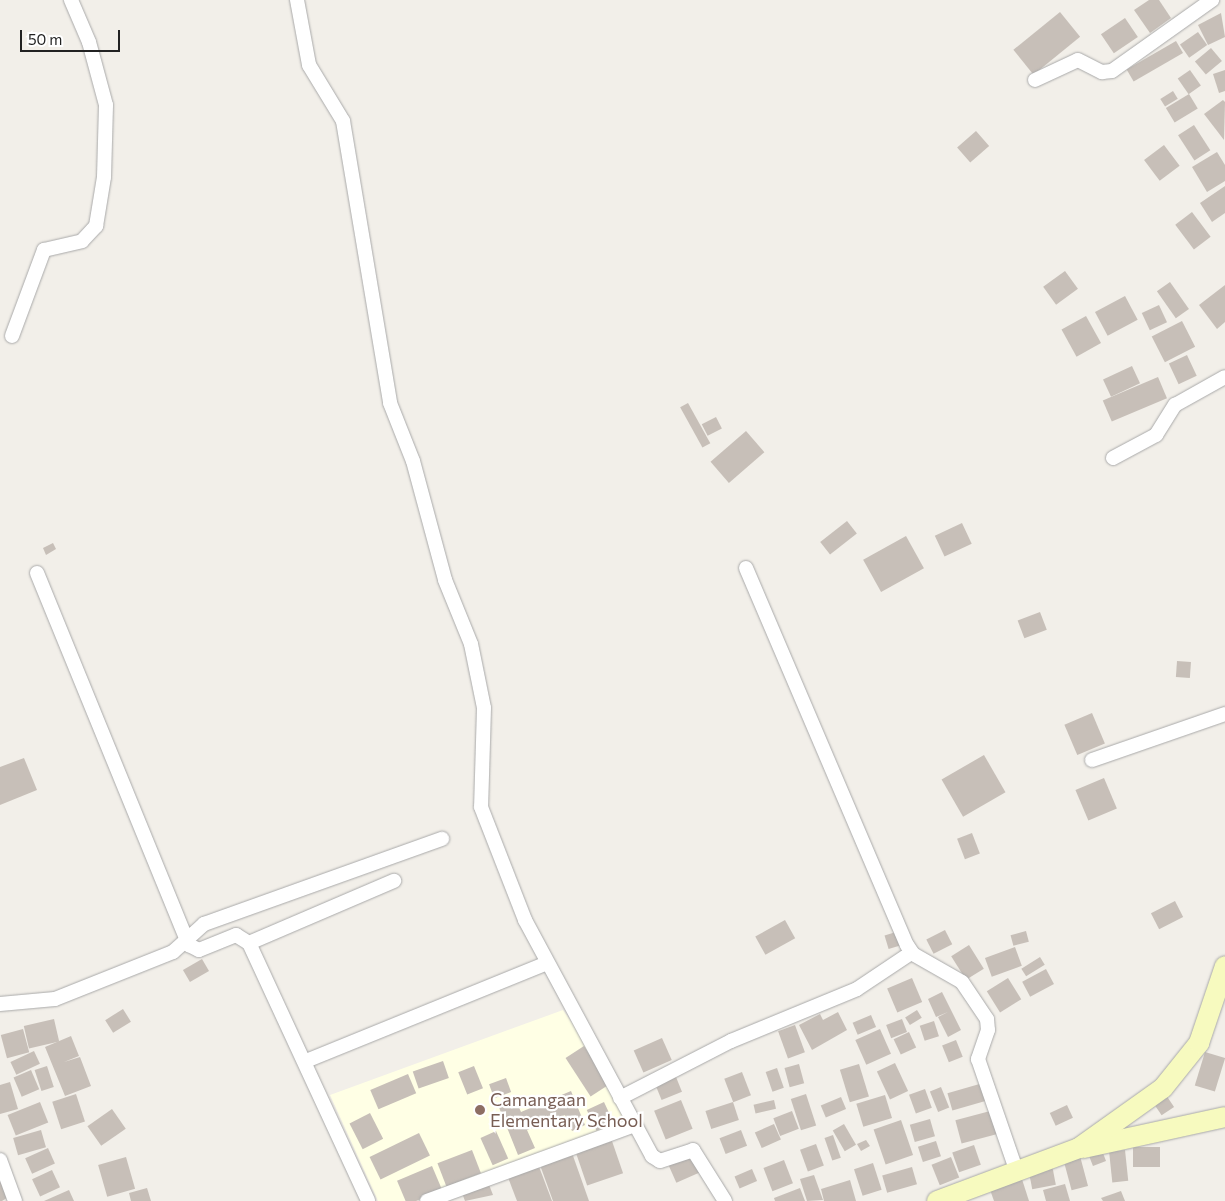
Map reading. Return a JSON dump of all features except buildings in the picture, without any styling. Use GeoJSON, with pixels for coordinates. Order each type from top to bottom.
{"type":"FeatureCollection","features":[{"type":"Feature","properties":{"kind":"street"},"geometry":{"type":"LineString","coordinates":[[12,336],[44,250],[82,241],[96,226],[104,177],[106,105],[89,42],[71,0]]}},
{"type":"Feature","properties":{"kind":"street"},"geometry":{"type":"LineString","coordinates":[[297,0],[309,65],[343,121],[390,403],[413,461],[445,580],[471,644],[484,708],[481,807],[525,920],[635,1125],[658,1161],[687,1150],[696,1152],[725,1201]]}},
{"type":"Feature","properties":{"kind":"street"},"geometry":{"type":"LineString","coordinates":[[1035,80],[1078,60],[1102,72],[1112,71],[1212,0]]}},
{"type":"Feature","properties":{"kind":"street"},"geometry":{"type":"LineString","coordinates":[[1113,458],[1156,435],[1175,405],[1225,377]]}},
{"type":"Feature","properties":{"kind":"street"},"geometry":{"type":"LineString","coordinates":[[746,568],[912,953],[962,982],[987,1019],[988,1030],[978,1059],[1016,1172]]}},
{"type":"Feature","properties":{"kind":"street"},"geometry":{"type":"LineString","coordinates":[[37,573],[186,939],[194,950],[236,935],[249,943],[306,1061],[368,1201]]}},
{"type":"Feature","properties":{"kind":"street"},"geometry":{"type":"LineString","coordinates":[[1092,760],[1225,714]]}},
{"type":"Feature","properties":{"kind":"street"},"geometry":{"type":"LineString","coordinates":[[0,1004],[55,999],[173,952],[204,924],[442,839]]}},
{"type":"Feature","properties":{"kind":"street"},"geometry":{"type":"LineString","coordinates":[[249,943],[394,881]]}},
{"type":"Feature","properties":{"kind":"street"},"geometry":{"type":"LineString","coordinates":[[620,1098],[732,1041],[857,989],[912,953]]}},
{"type":"Feature","properties":{"kind":"street"},"geometry":{"type":"LineString","coordinates":[[306,1061],[547,962]]}},
{"type":"Feature","properties":{"kind":"street"},"geometry":{"type":"LineString","coordinates":[[1078,1148],[1163,1088],[1185,1064],[1212,1014],[1225,966]]}},
{"type":"Feature","properties":{"kind":"street"},"geometry":{"type":"LineString","coordinates":[[937,1201],[1078,1148],[1225,1116]]}},
{"type":"Feature","properties":{"kind":"street"},"geometry":{"type":"LineString","coordinates":[[427,1201],[635,1125]]}},
{"type":"Feature","properties":{"kind":"street"},"geometry":{"type":"LineString","coordinates":[[0,1160],[3,1180],[15,1201]]}},
{"type":"Feature","properties":{"kind":"shaded area","name":"Camangaan Elementary School"},"geometry":{"type":"Polygon","coordinates":[[[563,1010],[592,1051],[631,1124],[415,1201],[378,1201],[330,1095],[563,1010]]]}},
{"type":"Feature","properties":{"kind":"place","name":"Camangaan Elementary School"},"geometry":{"type":"Point","coordinates":[480,1110]}}]}
